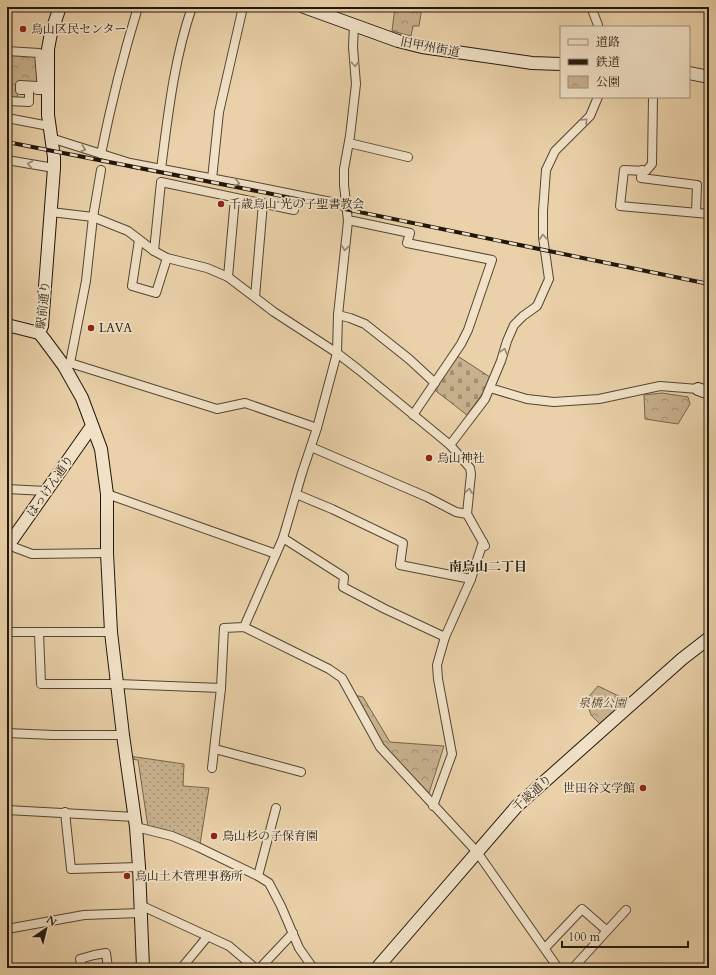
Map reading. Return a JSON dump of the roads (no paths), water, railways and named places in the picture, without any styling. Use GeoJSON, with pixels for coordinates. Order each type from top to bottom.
{"type":"FeatureCollection","features":[{"type":"Feature","properties":{"kind":"street"},"geometry":{"type":"LineString","coordinates":[[60,7],[51,33],[48,50],[50,129],[52,136],[57,140],[130,163],[346,205]]}},
{"type":"Feature","properties":{"kind":"street"},"geometry":{"type":"LineString","coordinates":[[101,154],[112,99],[138,7]]}},
{"type":"Feature","properties":{"kind":"street"},"geometry":{"type":"LineString","coordinates":[[161,169],[171,96],[186,27],[192,7]]}},
{"type":"Feature","properties":{"kind":"street"},"geometry":{"type":"LineString","coordinates":[[212,178],[219,112],[243,7]]}},
{"type":"Feature","properties":{"kind":"street","name":"旧甲州街道"},"geometry":{"type":"LineString","coordinates":[[304,7],[324,10],[354,25],[398,41],[422,47],[532,63],[560,64]]}},
{"type":"Feature","properties":{"kind":"street"},"geometry":{"type":"LineString","coordinates":[[591,7],[598,26]]}},
{"type":"Feature","properties":{"kind":"street"},"geometry":{"type":"LineString","coordinates":[[244,627],[283,538],[317,428],[337,353],[338,315],[348,221],[344,185],[344,169],[356,84],[354,25]]}},
{"type":"Feature","properties":{"kind":"street"},"geometry":{"type":"LineString","coordinates":[[7,51],[39,53],[42,90],[37,90],[37,86],[20,85],[20,90],[29,90],[28,102],[7,101]]}},
{"type":"Feature","properties":{"kind":"street"},"geometry":{"type":"LineString","coordinates":[[690,73],[709,77]]}},
{"type":"Feature","properties":{"kind":"street"},"geometry":{"type":"LineString","coordinates":[[450,445],[485,399],[514,325],[523,316],[537,306],[549,279],[543,237],[546,170],[555,152],[590,116],[598,98]]}},
{"type":"Feature","properties":{"kind":"street"},"geometry":{"type":"LineString","coordinates":[[654,98],[652,164],[646,171],[624,170],[620,206],[709,214]]}},
{"type":"Feature","properties":{"kind":"street"},"geometry":{"type":"LineString","coordinates":[[7,118],[50,129]]}},
{"type":"Feature","properties":{"kind":"street","name":"駅前通り"},"geometry":{"type":"LineString","coordinates":[[50,129],[54,168],[42,326],[39,333],[67,365],[82,398],[101,449],[107,494],[107,553],[111,632],[140,867],[143,968]]}},
{"type":"Feature","properties":{"kind":"street"},"geometry":{"type":"LineString","coordinates":[[348,143],[408,157]]}},
{"type":"Feature","properties":{"kind":"street"},"geometry":{"type":"LineString","coordinates":[[7,160],[54,168]]}},
{"type":"Feature","properties":{"kind":"street"},"geometry":{"type":"LineString","coordinates":[[101,170],[93,217],[86,281],[67,365],[217,410],[245,403],[317,428]]}},
{"type":"Feature","properties":{"kind":"street"},"geometry":{"type":"LineString","coordinates":[[642,170],[641,178],[698,185],[696,212]]}},
{"type":"Feature","properties":{"kind":"street"},"geometry":{"type":"LineString","coordinates":[[154,250],[161,182],[294,210]]}},
{"type":"Feature","properties":{"kind":"street"},"geometry":{"type":"LineString","coordinates":[[228,277],[235,198]]}},
{"type":"Feature","properties":{"kind":"street"},"geometry":{"type":"LineString","coordinates":[[254,297],[263,203]]}},
{"type":"Feature","properties":{"kind":"street"},"geometry":{"type":"LineString","coordinates":[[51,212],[93,217],[128,232],[167,258],[207,268],[228,277],[274,312],[337,353],[359,370],[450,445],[470,468],[471,474],[467,514],[485,545],[445,637],[437,665],[438,679],[452,745],[452,754],[433,806]]}},
{"type":"Feature","properties":{"kind":"street"},"geometry":{"type":"LineString","coordinates":[[348,221],[410,233],[407,243],[492,260],[468,330],[461,344],[413,415]]}},
{"type":"Feature","properties":{"kind":"street"},"geometry":{"type":"LineString","coordinates":[[139,240],[132,286],[156,293],[167,258]]}},
{"type":"Feature","properties":{"kind":"street"},"geometry":{"type":"LineString","coordinates":[[338,315],[366,324],[409,359],[435,383]]}},
{"type":"Feature","properties":{"kind":"street"},"geometry":{"type":"LineString","coordinates":[[7,325],[39,333]]}},
{"type":"Feature","properties":{"kind":"street"},"geometry":{"type":"LineString","coordinates":[[490,388],[527,399],[554,402],[599,399],[660,386],[703,391]]}},
{"type":"Feature","properties":{"kind":"street","name":"はっけん通り"},"geometry":{"type":"LineString","coordinates":[[8,546],[92,426]]}},
{"type":"Feature","properties":{"kind":"street"},"geometry":{"type":"LineString","coordinates":[[311,446],[427,497],[456,512],[467,514]]}},
{"type":"Feature","properties":{"kind":"street"},"geometry":{"type":"LineString","coordinates":[[7,489],[46,491]]}},
{"type":"Feature","properties":{"kind":"street"},"geometry":{"type":"LineString","coordinates":[[107,494],[276,554]]}},
{"type":"Feature","properties":{"kind":"street"},"geometry":{"type":"LineString","coordinates":[[296,494],[332,509],[403,543],[400,565],[471,579]]}},
{"type":"Feature","properties":{"kind":"street"},"geometry":{"type":"LineString","coordinates":[[283,538],[344,577],[343,587],[384,609],[445,637]]}},
{"type":"Feature","properties":{"kind":"street"},"geometry":{"type":"LineString","coordinates":[[8,546],[32,554],[107,553]]}},
{"type":"Feature","properties":{"kind":"street"},"geometry":{"type":"LineString","coordinates":[[212,768],[221,688],[224,628],[244,627],[329,669],[342,678],[380,747],[477,852],[558,968]]}},
{"type":"Feature","properties":{"kind":"street"},"geometry":{"type":"LineString","coordinates":[[7,632],[111,632]]}},
{"type":"Feature","properties":{"kind":"street"},"geometry":{"type":"LineString","coordinates":[[38,633],[41,684],[118,684],[221,688]]}},
{"type":"Feature","properties":{"kind":"street","name":"千歳通り"},"geometry":{"type":"LineString","coordinates":[[377,968],[517,806],[677,663],[709,638]]}},
{"type":"Feature","properties":{"kind":"street"},"geometry":{"type":"LineString","coordinates":[[7,733],[53,735],[123,735]]}},
{"type":"Feature","properties":{"kind":"street"},"geometry":{"type":"LineString","coordinates":[[215,749],[301,772]]}},
{"type":"Feature","properties":{"kind":"street"},"geometry":{"type":"LineString","coordinates":[[258,876],[276,808]]}},
{"type":"Feature","properties":{"kind":"street"},"geometry":{"type":"LineString","coordinates":[[7,810],[65,812],[135,822],[198,847],[258,876],[269,883],[300,948],[314,968]]}},
{"type":"Feature","properties":{"kind":"street"},"geometry":{"type":"LineString","coordinates":[[65,812],[70,869],[140,867]]}},
{"type":"Feature","properties":{"kind":"street"},"geometry":{"type":"LineString","coordinates":[[7,929],[84,915],[141,909],[229,946],[255,968]]}},
{"type":"Feature","properties":{"kind":"street"},"geometry":{"type":"LineString","coordinates":[[545,948],[582,909],[606,930]]}},
{"type":"Feature","properties":{"kind":"street"},"geometry":{"type":"LineString","coordinates":[[573,968],[606,930],[626,910]]}},
{"type":"Feature","properties":{"kind":"street"},"geometry":{"type":"LineString","coordinates":[[260,968],[293,933]]}},
{"type":"Feature","properties":{"kind":"street"},"geometry":{"type":"LineString","coordinates":[[187,968],[184,965],[208,936]]}},
{"type":"Feature","properties":{"kind":"street"},"geometry":{"type":"LineString","coordinates":[[82,968],[80,959],[106,953],[108,968]]}},
{"type":"Feature","properties":{"kind":"railway"},"geometry":{"type":"LineString","coordinates":[[7,142],[267,193],[709,284]]}},
{"type":"Feature","properties":{"kind":"place","name":"烏山区民センター"},"geometry":{"type":"Point","coordinates":[23,29]}},
{"type":"Feature","properties":{"kind":"place","name":"千歳烏山 光の子聖書教会"},"geometry":{"type":"Point","coordinates":[221,204]}},
{"type":"Feature","properties":{"kind":"place","name":"LAVA"},"geometry":{"type":"Point","coordinates":[91,328]}},
{"type":"Feature","properties":{"kind":"place","name":"烏山神社"},"geometry":{"type":"Point","coordinates":[429,458]}},
{"type":"Feature","properties":{"kind":"place","name":"世田谷文学館"},"geometry":{"type":"Point","coordinates":[643,788]}},
{"type":"Feature","properties":{"kind":"place","name":"鳥山杉の子保育園"},"geometry":{"type":"Point","coordinates":[214,836]}},
{"type":"Feature","properties":{"kind":"place","name":"烏山土木管理事務所"},"geometry":{"type":"Point","coordinates":[127,876]}},
{"type":"Feature","properties":{"kind":"district","name":"南烏山二丁目"},"geometry":{"type":"Point","coordinates":[488,566]}},
{"type":"Feature","properties":{"kind":"park label","name":"泉橋公園"},"geometry":{"type":"Point","coordinates":[602,703]}}]}
